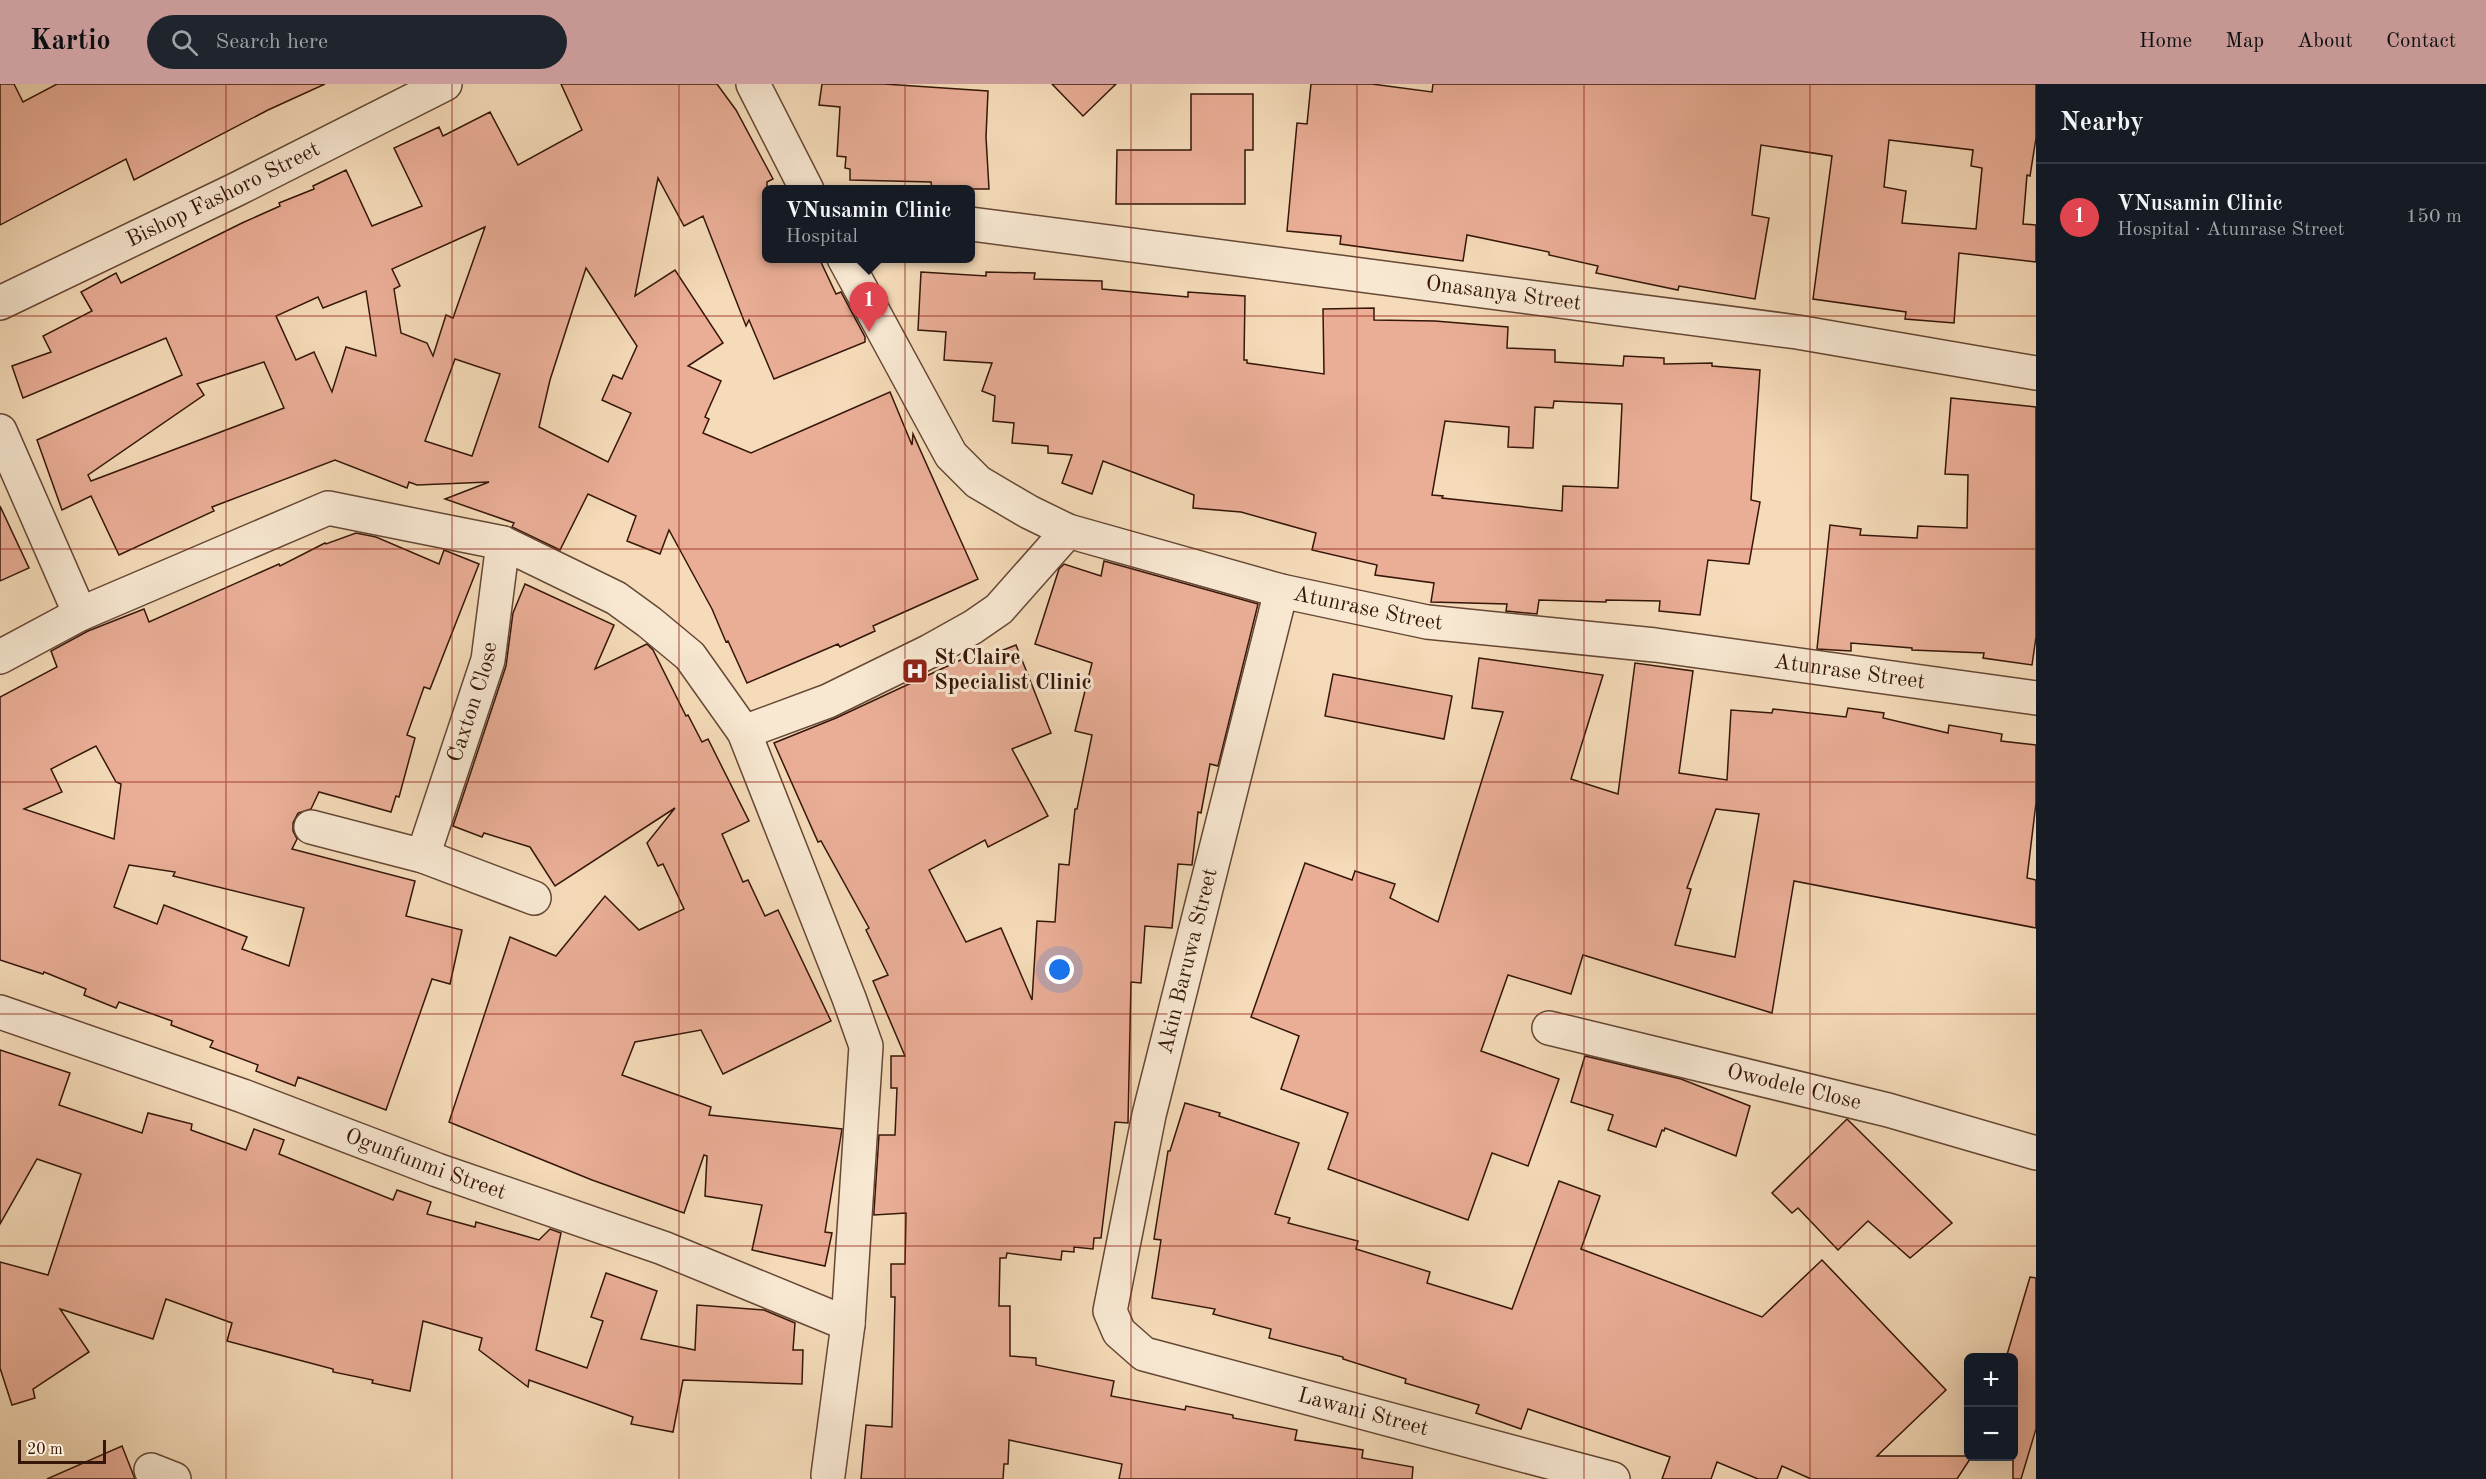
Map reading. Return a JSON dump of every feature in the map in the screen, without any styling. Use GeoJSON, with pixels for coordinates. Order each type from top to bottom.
{"type":"FeatureCollection","features":[{"type":"Feature","properties":{"kind":"street","name":"Bishop Fashoro Street"},"geometry":{"type":"LineString","coordinates":[[0,303],[235,190],[445,84]]}},
{"type":"Feature","properties":{"kind":"street"},"geometry":{"type":"LineString","coordinates":[[753,84],[805,185]]}},
{"type":"Feature","properties":{"kind":"street","name":"Onasanya Street"},"geometry":{"type":"LineString","coordinates":[[975,225],[1797,332],[2036,373]]}},
{"type":"Feature","properties":{"kind":"street","name":"Atunrase Street"},"geometry":{"type":"LineString","coordinates":[[847,263],[951,455],[978,482],[1029,512],[1068,531],[1281,591],[1427,622],[1655,645],[2036,698]]}},
{"type":"Feature","properties":{"kind":"street"},"geometry":{"type":"LineString","coordinates":[[0,431],[80,614]]}},
{"type":"Feature","properties":{"kind":"street"},"geometry":{"type":"LineString","coordinates":[[0,657],[80,614],[328,508],[503,543],[616,598],[650,622],[690,656],[744,732],[866,1046],[848,1324],[828,1475]]}},
{"type":"Feature","properties":{"kind":"street"},"geometry":{"type":"LineString","coordinates":[[744,732],[828,701],[887,673],[973,627],[1006,601],[1068,531]]}},
{"type":"Feature","properties":{"kind":"street","name":"Caxton Close"},"geometry":{"type":"LineString","coordinates":[[423,856],[488,660],[503,543]]}},
{"type":"Feature","properties":{"kind":"street","name":"Akin Baruwa Street"},"geometry":{"type":"LineString","coordinates":[[1119,1332],[1110,1311],[1149,1115],[1281,591]]}},
{"type":"Feature","properties":{"kind":"street"},"geometry":{"type":"LineString","coordinates":[[311,827],[423,856],[534,898]]}},
{"type":"Feature","properties":{"kind":"street","name":"Ogunfunmi Street"},"geometry":{"type":"LineString","coordinates":[[0,1012],[243,1096],[437,1170],[663,1248],[848,1324]]}},
{"type":"Feature","properties":{"kind":"street","name":"Owodele Close"},"geometry":{"type":"LineString","coordinates":[[1549,1028],[1888,1110],[2036,1153]]}},
{"type":"Feature","properties":{"kind":"street","name":"Lawani Street"},"geometry":{"type":"LineString","coordinates":[[1119,1332],[1144,1354],[1613,1479]]}},
{"type":"Feature","properties":{"kind":"building"},"geometry":{"type":"Polygon","coordinates":[[[0,84],[14,84],[23,102],[57,84],[325,84],[268,110],[134,180],[126,159],[0,225],[0,84]]]}},
{"type":"Feature","properties":{"kind":"building"},"geometry":{"type":"Polygon","coordinates":[[[561,84],[717,84],[736,110],[773,179],[767,182],[767,185],[762,185],[762,263],[821,263],[836,294],[841,292],[865,337],[865,342],[774,379],[749,320],[746,326],[703,216],[684,226],[658,178],[635,296],[675,270],[723,343],[688,366],[721,381],[705,417],[709,419],[703,433],[751,453],[890,392],[912,445],[913,434],[978,579],[873,626],[875,631],[840,647],[838,644],[747,683],[712,609],[669,530],[660,554],[627,541],[636,516],[588,494],[560,550],[512,527],[514,523],[445,499],[489,482],[417,485],[409,482],[407,488],[335,460],[212,507],[214,511],[119,555],[91,496],[62,510],[37,440],[182,375],[166,338],[23,398],[12,366],[51,352],[43,336],[92,311],[81,292],[116,273],[121,283],[280,206],[279,203],[314,189],[313,186],[346,170],[372,226],[422,206],[394,148],[439,127],[443,136],[490,112],[518,165],[582,130],[561,84]],[[485,227],[392,269],[400,286],[394,289],[401,333],[427,343],[433,356],[446,315],[453,318],[485,227]],[[586,268],[550,380],[539,427],[608,462],[631,413],[602,400],[613,375],[622,379],[637,346],[586,268]],[[366,291],[323,308],[318,297],[276,316],[296,360],[314,352],[332,392],[346,347],[376,356],[366,291]],[[455,359],[425,441],[472,456],[500,374],[455,359]],[[264,362],[197,384],[204,395],[88,475],[91,481],[284,408],[264,362]]]}},
{"type":"Feature","properties":{"kind":"building"},"geometry":{"type":"Polygon","coordinates":[[[822,84],[884,84],[988,91],[986,137],[989,189],[975,189],[975,185],[931,185],[931,182],[850,180],[850,169],[845,168],[846,157],[837,156],[840,107],[819,105],[822,84]]]}},
{"type":"Feature","properties":{"kind":"building"},"geometry":{"type":"Polygon","coordinates":[[[1052,84],[1116,84],[1083,116],[1052,84]]]}},
{"type":"Feature","properties":{"kind":"building"},"geometry":{"type":"Polygon","coordinates":[[[1311,84],[1372,84],[1432,92],[1433,84],[2036,84],[2036,138],[2030,176],[2027,175],[2023,224],[2036,225],[2036,262],[1959,253],[1954,323],[1905,319],[1906,312],[1813,299],[1832,156],[1761,145],[1752,215],[1769,218],[1755,299],[1679,286],[1678,290],[1596,273],[1598,266],[1549,255],[1549,252],[1467,235],[1463,261],[1340,244],[1341,236],[1287,231],[1297,123],[1307,124],[1311,84]],[[1889,140],[1884,187],[1906,191],[1902,223],[1976,229],[1982,168],[1971,166],[1973,150],[1889,140]]]}},
{"type":"Feature","properties":{"kind":"building"},"geometry":{"type":"Polygon","coordinates":[[[1191,94],[1253,94],[1253,150],[1245,150],[1245,204],[1116,204],[1117,150],[1191,150],[1191,94]]]}},
{"type":"Feature","properties":{"kind":"building"},"geometry":{"type":"Polygon","coordinates":[[[921,272],[986,276],[986,272],[1035,273],[1034,279],[1102,281],[1102,289],[1188,297],[1188,292],[1245,296],[1244,360],[1247,360],[1247,363],[1324,374],[1323,309],[1374,308],[1374,320],[1435,321],[1508,327],[1507,348],[1555,350],[1555,362],[1623,366],[1624,356],[1664,358],[1664,364],[1712,363],[1712,366],[1760,370],[1751,500],[1760,502],[1749,564],[1708,560],[1700,615],[1659,611],[1660,601],[1539,600],[1537,614],[1506,611],[1507,604],[1431,602],[1434,583],[1375,575],[1377,565],[1312,550],[1316,533],[1241,512],[1193,508],[1194,495],[1103,461],[1092,494],[1062,483],[1072,455],[1048,453],[1048,446],[1012,443],[1014,423],[993,421],[995,396],[982,391],[992,363],[944,360],[946,332],[918,330],[921,272]],[[1554,401],[1553,408],[1535,407],[1533,448],[1508,447],[1509,427],[1445,421],[1432,495],[1562,511],[1563,486],[1618,488],[1622,404],[1554,401]]]}},
{"type":"Feature","properties":{"kind":"building"},"geometry":{"type":"Polygon","coordinates":[[[1951,398],[2036,407],[2036,637],[2032,665],[1983,658],[1984,653],[1912,650],[1912,648],[1851,643],[1851,651],[1817,649],[1830,525],[1861,529],[1860,535],[1917,538],[1918,526],[1967,528],[1968,475],[1945,474],[1951,398]]]}},
{"type":"Feature","properties":{"kind":"building"},"geometry":{"type":"Polygon","coordinates":[[[0,506],[29,568],[0,581],[0,506]]]}},
{"type":"Feature","properties":{"kind":"building"},"geometry":{"type":"Polygon","coordinates":[[[356,533],[376,537],[439,564],[444,550],[479,564],[430,689],[424,687],[407,735],[415,738],[399,797],[396,796],[391,812],[319,792],[311,809],[298,813],[293,823],[293,831],[297,839],[292,849],[415,881],[406,916],[462,930],[450,984],[432,979],[386,1110],[298,1077],[295,1086],[256,1071],[258,1065],[210,1047],[213,1041],[171,1025],[172,1021],[119,1002],[116,1008],[84,995],[86,989],[44,972],[43,974],[0,960],[0,697],[57,667],[51,651],[88,631],[144,609],[149,622],[356,533]],[[96,746],[51,769],[62,792],[24,809],[114,839],[121,784],[116,782],[96,746]],[[129,865],[114,907],[157,924],[164,905],[247,937],[242,949],[289,966],[304,908],[173,876],[175,872],[129,865]]]}},
{"type":"Feature","properties":{"kind":"building"},"geometry":{"type":"Polygon","coordinates":[[[1104,561],[1258,604],[1218,766],[1210,764],[1201,813],[1198,812],[1192,865],[1178,864],[1172,928],[1145,926],[1141,983],[1131,982],[1128,1123],[1115,1122],[1101,1238],[1094,1238],[1093,1249],[1074,1247],[1074,1252],[1062,1251],[1061,1260],[1007,1253],[1006,1258],[1000,1258],[999,1306],[1010,1306],[1010,1356],[1036,1358],[1036,1365],[1114,1381],[1111,1396],[1185,1410],[1186,1406],[1233,1415],[1233,1418],[1297,1430],[1295,1440],[1363,1450],[1362,1458],[1413,1467],[1412,1479],[1119,1479],[1122,1464],[1009,1440],[1008,1464],[1004,1464],[1003,1479],[861,1479],[866,1425],[892,1427],[895,1297],[891,1297],[891,1264],[905,1264],[906,1213],[874,1215],[874,1211],[879,1135],[895,1135],[897,1088],[891,1088],[891,1056],[905,1056],[873,981],[888,975],[866,930],[869,928],[821,841],[818,842],[774,743],[836,718],[967,657],[970,663],[1016,645],[1051,733],[1012,749],[1048,816],[988,847],[985,840],[929,870],[966,942],[1001,928],[1032,1000],[1037,921],[1055,922],[1059,864],[1069,865],[1075,809],[1077,809],[1092,735],[1075,731],[1092,663],[1035,644],[1059,569],[1064,564],[1101,576],[1104,561]]]}},
{"type":"Feature","properties":{"kind":"building"},"geometry":{"type":"Polygon","coordinates":[[[525,584],[614,625],[595,669],[647,644],[653,650],[686,716],[688,715],[702,742],[708,739],[749,821],[722,834],[743,882],[748,880],[765,916],[778,910],[831,1021],[723,1074],[701,1030],[635,1042],[622,1075],[711,1107],[709,1115],[842,1129],[825,1232],[832,1233],[825,1266],[752,1250],[762,1205],[705,1196],[707,1156],[704,1155],[684,1213],[592,1180],[449,1122],[510,937],[556,956],[605,896],[639,930],[684,909],[663,864],[658,866],[647,843],[675,808],[555,886],[530,847],[484,833],[482,837],[453,826],[506,666],[513,613],[525,584]]]}},
{"type":"Feature","properties":{"kind":"building"},"geometry":{"type":"Polygon","coordinates":[[[1479,658],[1603,675],[1571,779],[1618,794],[1635,663],[1693,671],[1679,773],[1727,780],[1731,710],[1772,713],[1773,709],[1846,717],[1848,708],[1884,713],[1883,718],[1948,733],[1949,725],[2002,734],[2001,741],[2036,745],[2036,803],[2027,878],[2036,880],[2036,928],[1794,881],[1772,1013],[1583,955],[1571,994],[1508,975],[1481,1051],[1559,1079],[1528,1166],[1492,1153],[1468,1220],[1328,1169],[1348,1113],[1281,1089],[1299,1036],[1251,1017],[1305,863],[1352,880],[1355,871],[1395,884],[1390,898],[1438,922],[1503,712],[1472,708],[1479,658]],[[1716,809],[1687,888],[1691,889],[1675,945],[1735,957],[1759,814],[1716,809]]]}},
{"type":"Feature","properties":{"kind":"building"},"geometry":{"type":"Polygon","coordinates":[[[1333,674],[1452,696],[1444,739],[1325,716],[1333,674]]]}},
{"type":"Feature","properties":{"kind":"building"},"geometry":{"type":"Polygon","coordinates":[[[0,1050],[70,1073],[59,1105],[142,1133],[148,1113],[192,1124],[191,1130],[246,1150],[254,1129],[284,1140],[279,1154],[393,1200],[397,1190],[431,1202],[427,1214],[475,1227],[476,1222],[539,1240],[550,1229],[561,1233],[536,1350],[587,1368],[603,1321],[591,1317],[606,1273],[657,1291],[641,1339],[695,1350],[697,1305],[764,1310],[795,1323],[793,1350],[803,1350],[802,1384],[683,1380],[673,1432],[631,1424],[633,1417],[529,1380],[528,1387],[479,1350],[482,1338],[423,1321],[410,1391],[372,1383],[373,1380],[333,1372],[333,1369],[227,1341],[232,1323],[166,1299],[153,1339],[60,1309],[89,1352],[33,1389],[35,1398],[12,1405],[0,1368],[0,1262],[48,1275],[81,1174],[37,1159],[0,1224],[0,1050]]]}},
{"type":"Feature","properties":{"kind":"building"},"geometry":{"type":"Polygon","coordinates":[[[1585,1056],[1681,1079],[1750,1106],[1736,1156],[1665,1128],[1664,1131],[1662,1130],[1656,1147],[1608,1130],[1613,1115],[1571,1102],[1585,1056]]]}},
{"type":"Feature","properties":{"kind":"building"},"geometry":{"type":"Polygon","coordinates":[[[1185,1103],[1220,1113],[1219,1116],[1299,1143],[1275,1214],[1290,1218],[1288,1223],[1358,1241],[1356,1249],[1430,1272],[1427,1283],[1512,1309],[1559,1181],[1600,1196],[1581,1249],[1762,1317],[1822,1260],[1946,1390],[1877,1456],[1964,1456],[1964,1461],[1969,1461],[1957,1479],[1811,1479],[1782,1466],[1777,1479],[1758,1479],[1717,1462],[1711,1479],[1662,1479],[1670,1457],[1528,1409],[1521,1429],[1476,1413],[1479,1405],[1405,1383],[1406,1379],[1343,1359],[1343,1357],[1269,1338],[1271,1329],[1213,1314],[1215,1309],[1152,1298],[1161,1240],[1154,1239],[1168,1151],[1170,1151],[1185,1103]]]}},
{"type":"Feature","properties":{"kind":"building"},"geometry":{"type":"Polygon","coordinates":[[[1847,1119],[1952,1223],[1910,1258],[1868,1221],[1838,1250],[1798,1208],[1792,1213],[1772,1193],[1847,1119]]]}},
{"type":"Feature","properties":{"kind":"building"},"geometry":{"type":"Polygon","coordinates":[[[2030,1277],[2036,1278],[2036,1429],[2021,1479],[2013,1479],[2013,1461],[2018,1461],[2018,1353],[2007,1353],[2030,1277]]]}},
{"type":"Feature","properties":{"kind":"building"},"geometry":{"type":"Polygon","coordinates":[[[122,1446],[135,1479],[47,1479],[122,1446]]]}},
{"type":"Feature","properties":{"kind":"place","name":"VNusamin Clinic"},"geometry":{"type":"Point","coordinates":[869,332]}},
{"type":"Feature","properties":{"kind":"place","name":"St Claire Specialist Clinic"},"geometry":{"type":"Point","coordinates":[915,671]}}]}
